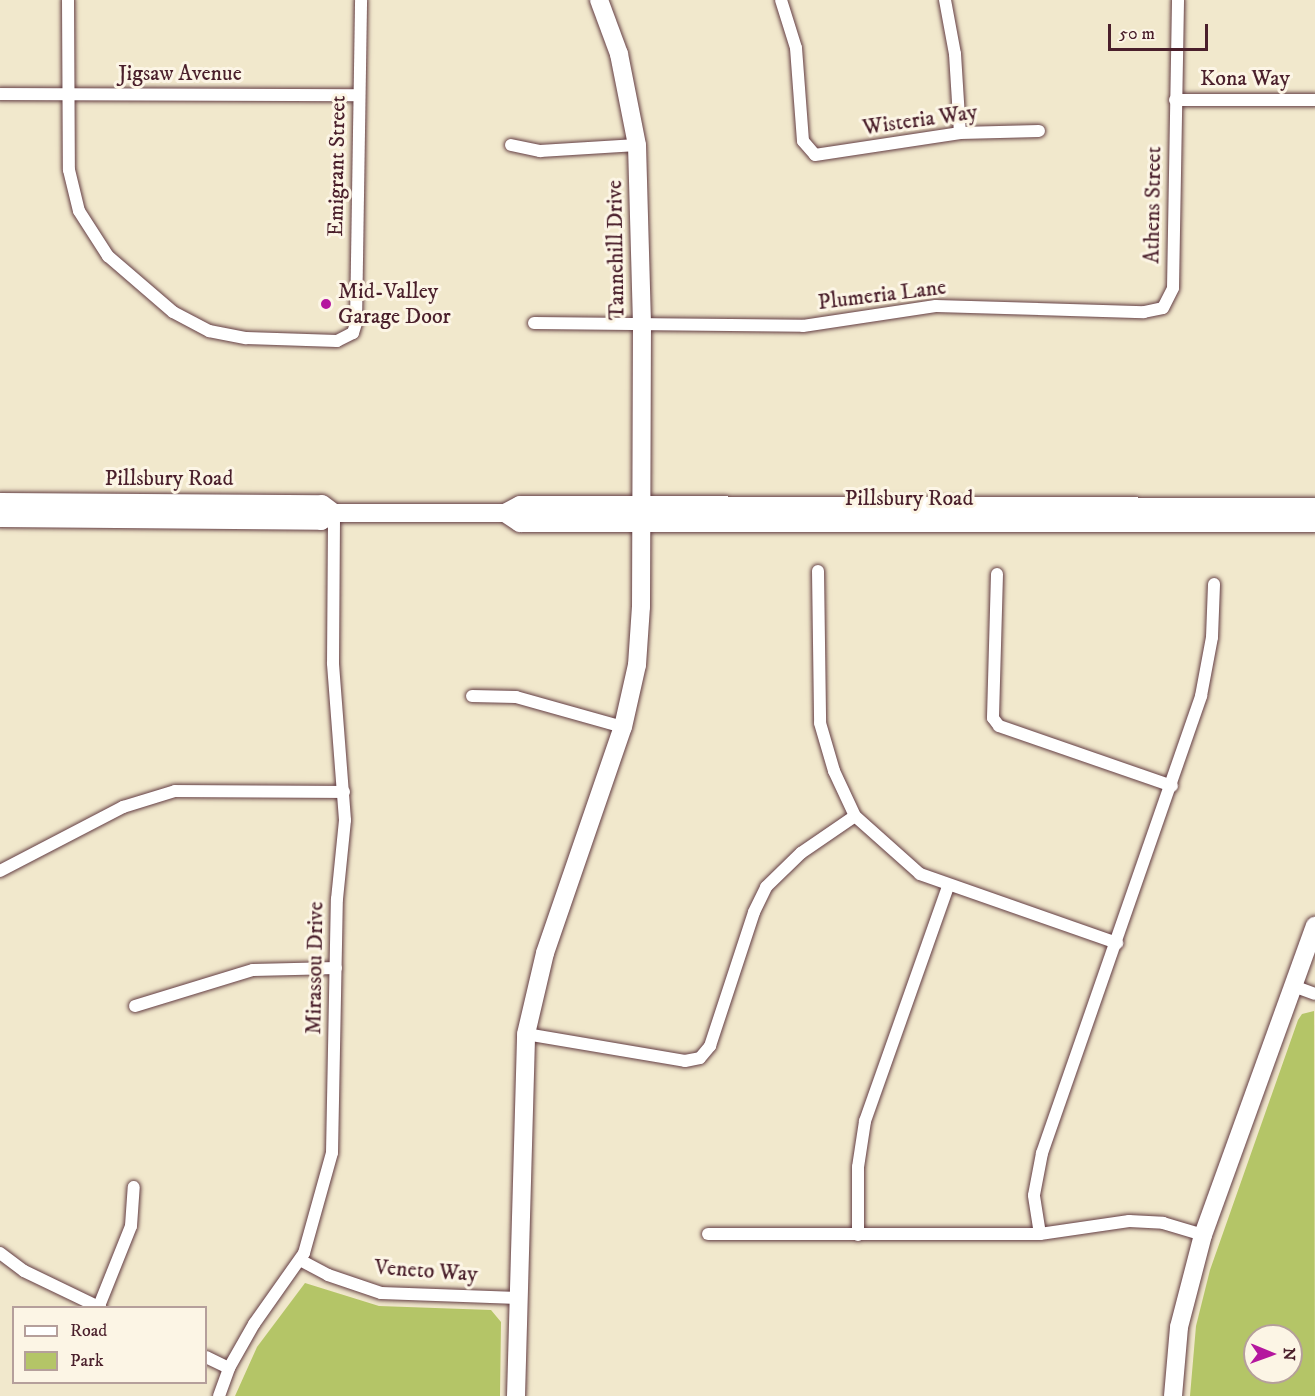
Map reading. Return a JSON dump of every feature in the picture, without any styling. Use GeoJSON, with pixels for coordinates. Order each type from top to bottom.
{"type":"FeatureCollection","features":[{"type":"Feature","properties":{"kind":"street"},"geometry":{"type":"LineString","coordinates":[[68,0],[68,94]]}},
{"type":"Feature","properties":{"kind":"street","name":"Emigrant Street"},"geometry":{"type":"LineString","coordinates":[[68,94],[69,170],[73,196],[90,232],[121,270],[173,312],[209,331],[246,338],[337,341],[353,333],[356,323],[361,0]]}},
{"type":"Feature","properties":{"kind":"street","name":"Tannehill Drive"},"geometry":{"type":"LineString","coordinates":[[516,1396],[526,1034],[545,953],[623,727],[637,665],[642,523],[642,324],[637,145],[621,63],[599,0]]}},
{"type":"Feature","properties":{"kind":"street","name":"Wisteria Way"},"geometry":{"type":"LineString","coordinates":[[781,0],[796,48],[803,141],[815,155],[827,155],[960,133],[1038,131]]}},
{"type":"Feature","properties":{"kind":"street"},"geometry":{"type":"LineString","coordinates":[[945,0],[955,54],[960,133]]}},
{"type":"Feature","properties":{"kind":"street","name":"Athens Street"},"geometry":{"type":"LineString","coordinates":[[1163,308],[1173,288],[1178,0]]}},
{"type":"Feature","properties":{"kind":"street","name":"Jigsaw Avenue"},"geometry":{"type":"LineString","coordinates":[[0,94],[359,95]]}},
{"type":"Feature","properties":{"kind":"street","name":"Kona Way"},"geometry":{"type":"LineString","coordinates":[[1175,100],[1315,100]]}},
{"type":"Feature","properties":{"kind":"street"},"geometry":{"type":"LineString","coordinates":[[511,146],[540,151],[637,145]]}},
{"type":"Feature","properties":{"kind":"street","name":"Plumeria Lane"},"geometry":{"type":"LineString","coordinates":[[534,323],[803,326],[936,306],[1144,312],[1163,308]]}},
{"type":"Feature","properties":{"kind":"street","name":"Pillsbury Road"},"geometry":{"type":"LineString","coordinates":[[0,502],[321,504],[334,513]]}},
{"type":"Feature","properties":{"kind":"street","name":"Pillsbury Road"},"geometry":{"type":"LineString","coordinates":[[0,518],[321,521],[334,513],[505,513],[520,506],[1315,507]]}},
{"type":"Feature","properties":{"kind":"street","name":"Mirassou Drive"},"geometry":{"type":"LineString","coordinates":[[219,1396],[229,1368],[300,1260],[321,1203],[332,1153],[336,968],[344,792],[333,663],[334,513]]}},
{"type":"Feature","properties":{"kind":"street","name":"Pillsbury Road"},"geometry":{"type":"LineString","coordinates":[[505,513],[520,523],[1315,523]]}},
{"type":"Feature","properties":{"kind":"street"},"geometry":{"type":"LineString","coordinates":[[818,572],[820,723],[834,771],[855,816],[901,860],[948,887],[1117,943]]}},
{"type":"Feature","properties":{"kind":"street"},"geometry":{"type":"LineString","coordinates":[[997,574],[993,718],[999,726],[1172,786]]}},
{"type":"Feature","properties":{"kind":"street"},"geometry":{"type":"LineString","coordinates":[[1040,1234],[1034,1195],[1042,1153],[1202,696],[1212,637],[1214,584]]}},
{"type":"Feature","properties":{"kind":"street"},"geometry":{"type":"LineString","coordinates":[[472,696],[516,697],[623,727]]}},
{"type":"Feature","properties":{"kind":"street"},"geometry":{"type":"LineString","coordinates":[[0,871],[123,807],[175,791],[344,792]]}},
{"type":"Feature","properties":{"kind":"street"},"geometry":{"type":"LineString","coordinates":[[526,1034],[685,1061],[700,1058],[710,1046],[754,912],[766,887],[801,853],[855,816]]}},
{"type":"Feature","properties":{"kind":"street"},"geometry":{"type":"LineString","coordinates":[[858,1235],[858,1167],[865,1121],[948,887]]}},
{"type":"Feature","properties":{"kind":"street"},"geometry":{"type":"LineString","coordinates":[[1173,1396],[1179,1326],[1203,1235],[1315,926]]}},
{"type":"Feature","properties":{"kind":"street"},"geometry":{"type":"LineString","coordinates":[[135,1005],[253,970],[336,968]]}},
{"type":"Feature","properties":{"kind":"street"},"geometry":{"type":"LineString","coordinates":[[1293,986],[1315,994]]}},
{"type":"Feature","properties":{"kind":"street"},"geometry":{"type":"LineString","coordinates":[[100,1306],[131,1226],[134,1187]]}},
{"type":"Feature","properties":{"kind":"street"},"geometry":{"type":"LineString","coordinates":[[708,1234],[1040,1234],[1129,1221],[1163,1223],[1203,1235]]}},
{"type":"Feature","properties":{"kind":"street"},"geometry":{"type":"LineString","coordinates":[[0,1253],[24,1271],[98,1306]]}},
{"type":"Feature","properties":{"kind":"street","name":"Veneto Way"},"geometry":{"type":"LineString","coordinates":[[300,1260],[328,1275],[381,1293],[518,1298]]}},
{"type":"Feature","properties":{"kind":"street"},"geometry":{"type":"LineString","coordinates":[[207,1357],[229,1368]]}},
{"type":"Feature","properties":{"kind":"green space"},"geometry":{"type":"Polygon","coordinates":[[[1314,1011],[1315,1396],[1190,1396],[1196,1326],[1210,1270],[1302,1014],[1314,1011]]]}},
{"type":"Feature","properties":{"kind":"green space"},"geometry":{"type":"Polygon","coordinates":[[[305,1283],[379,1306],[491,1310],[501,1322],[500,1396],[235,1396],[257,1347],[305,1283]]]}},
{"type":"Feature","properties":{"kind":"place","name":"Mid-Valley Garage Door"},"geometry":{"type":"Point","coordinates":[326,304]}}]}
